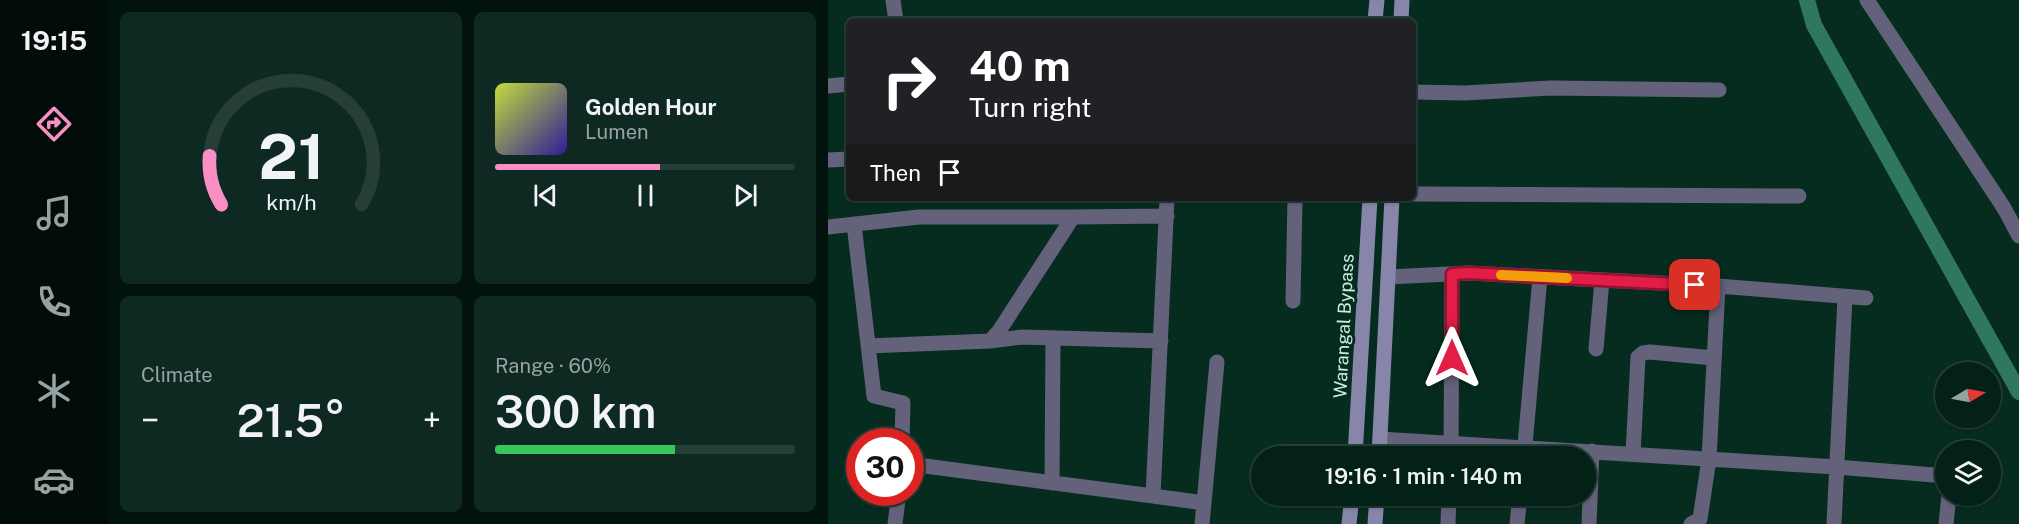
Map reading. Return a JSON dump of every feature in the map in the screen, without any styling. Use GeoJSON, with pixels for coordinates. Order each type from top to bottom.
{"type":"FeatureCollection","features":[{"type":"Feature","properties":{"kind":"main road"},"geometry":{"type":"LineString","coordinates":[[1375,18],[1377,0]]}},
{"type":"Feature","properties":{"kind":"main road"},"geometry":{"type":"LineString","coordinates":[[1401,18],[1402,0]]}},
{"type":"Feature","properties":{"kind":"main road","name":"Warangal Bypass"},"geometry":{"type":"LineString","coordinates":[[1356,446],[1370,201]]}},
{"type":"Feature","properties":{"kind":"main road"},"geometry":{"type":"LineString","coordinates":[[1380,446],[1392,201]]}},
{"type":"Feature","properties":{"kind":"main road"},"geometry":{"type":"LineString","coordinates":[[1349,524],[1351,506]]}},
{"type":"Feature","properties":{"kind":"main road"},"geometry":{"type":"LineString","coordinates":[[1375,524],[1376,506]]}},
{"type":"Feature","properties":{"kind":"street"},"geometry":{"type":"LineString","coordinates":[[893,0],[896,18]]}},
{"type":"Feature","properties":{"kind":"street"},"geometry":{"type":"LineString","coordinates":[[1867,0],[2004,208],[2019,236]]}},
{"type":"Feature","properties":{"kind":"street"},"geometry":{"type":"LineString","coordinates":[[828,86],[846,84]]}},
{"type":"Feature","properties":{"kind":"street"},"geometry":{"type":"LineString","coordinates":[[1416,92],[1465,93],[1551,88],[1719,90]]}},
{"type":"Feature","properties":{"kind":"street"},"geometry":{"type":"LineString","coordinates":[[828,160],[846,159]]}},
{"type":"Feature","properties":{"kind":"street"},"geometry":{"type":"LineString","coordinates":[[1416,194],[1799,196]]}},
{"type":"Feature","properties":{"kind":"street"},"geometry":{"type":"LineString","coordinates":[[1153,496],[1167,201]]}},
{"type":"Feature","properties":{"kind":"street"},"geometry":{"type":"LineString","coordinates":[[1293,301],[1295,201]]}},
{"type":"Feature","properties":{"kind":"street"},"geometry":{"type":"LineString","coordinates":[[828,227],[919,217],[1167,216]]}},
{"type":"Feature","properties":{"kind":"street"},"geometry":{"type":"LineString","coordinates":[[990,341],[999,331],[1073,217]]}},
{"type":"Feature","properties":{"kind":"street"},"geometry":{"type":"LineString","coordinates":[[854,224],[874,396],[903,403],[902,428]]}},
{"type":"Feature","properties":{"kind":"street"},"geometry":{"type":"LineString","coordinates":[[1452,274],[1452,446]]}},
{"type":"Feature","properties":{"kind":"street"},"geometry":{"type":"LineString","coordinates":[[1389,277],[1452,274],[1540,277],[1718,286],[1866,298]]}},
{"type":"Feature","properties":{"kind":"street"},"geometry":{"type":"LineString","coordinates":[[1524,446],[1540,277]]}},
{"type":"Feature","properties":{"kind":"street"},"geometry":{"type":"LineString","coordinates":[[1596,349],[1602,280]]}},
{"type":"Feature","properties":{"kind":"street"},"geometry":{"type":"LineString","coordinates":[[1691,524],[1700,519],[1709,459],[1718,286]]}},
{"type":"Feature","properties":{"kind":"street"},"geometry":{"type":"LineString","coordinates":[[1834,524],[1845,297]]}},
{"type":"Feature","properties":{"kind":"street"},"geometry":{"type":"LineString","coordinates":[[868,346],[990,341],[1022,337],[1161,341]]}},
{"type":"Feature","properties":{"kind":"street"},"geometry":{"type":"LineString","coordinates":[[1052,483],[1053,338]]}},
{"type":"Feature","properties":{"kind":"street"},"geometry":{"type":"LineString","coordinates":[[1633,454],[1638,357],[1650,352],[1714,358]]}},
{"type":"Feature","properties":{"kind":"street"},"geometry":{"type":"LineString","coordinates":[[1202,524],[1217,362]]}},
{"type":"Feature","properties":{"kind":"street"},"geometry":{"type":"LineString","coordinates":[[1380,439],[1430,446]]}},
{"type":"Feature","properties":{"kind":"street"},"geometry":{"type":"LineString","coordinates":[[1596,451],[1935,475]]}},
{"type":"Feature","properties":{"kind":"street"},"geometry":{"type":"LineString","coordinates":[[924,467],[1204,503]]}},
{"type":"Feature","properties":{"kind":"street"},"geometry":{"type":"LineString","coordinates":[[895,524],[897,506]]}},
{"type":"Feature","properties":{"kind":"street"},"geometry":{"type":"LineString","coordinates":[[1448,524],[1449,506]]}},
{"type":"Feature","properties":{"kind":"street"},"geometry":{"type":"LineString","coordinates":[[1517,524],[1519,506]]}},
{"type":"Feature","properties":{"kind":"street"},"geometry":{"type":"LineString","coordinates":[[1589,524],[1590,506]]}},
{"type":"Feature","properties":{"kind":"street"},"geometry":{"type":"LineString","coordinates":[[1946,524],[1948,506]]}},
{"type":"Feature","properties":{"kind":"waterway"},"geometry":{"type":"LineString","coordinates":[[1807,0],[1814,25],[2019,392]]}},
{"type":"Feature","properties":{"kind":"slow traffic"},"geometry":{"type":"LineString","coordinates":[[1501,275],[1567,278]]}},
{"type":"Feature","properties":{"kind":"route"},"geometry":{"type":"LineString","coordinates":[[1452,358],[1452,274],[1695,285]]}}]}
